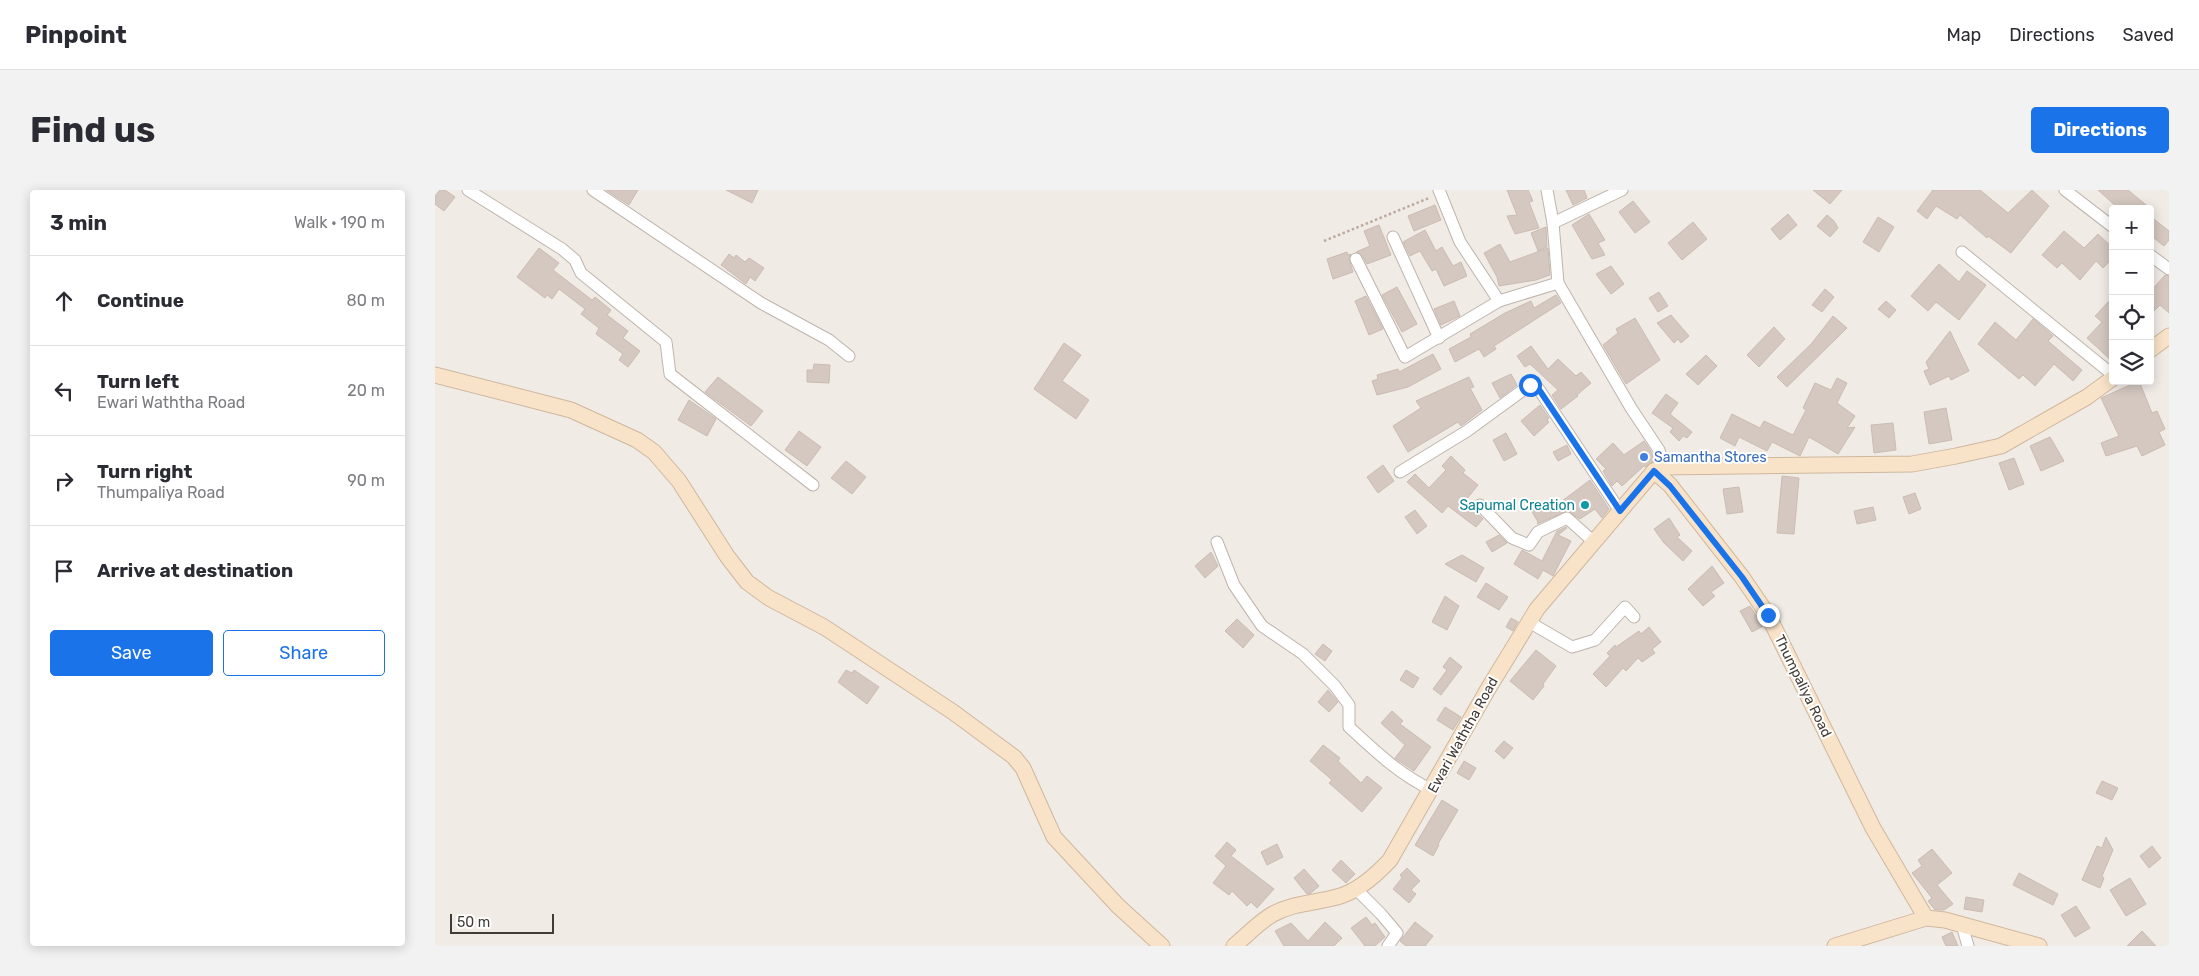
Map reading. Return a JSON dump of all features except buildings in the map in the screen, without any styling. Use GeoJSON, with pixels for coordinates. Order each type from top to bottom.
{"type":"FeatureCollection","features":[{"type":"Feature","properties":{"kind":"street"},"geometry":{"type":"LineString","coordinates":[[469,190],[562,249],[575,260],[581,273],[665,342],[671,374],[813,485]]}},
{"type":"Feature","properties":{"kind":"street"},"geometry":{"type":"LineString","coordinates":[[593,190],[754,298],[829,340],[849,356]]}},
{"type":"Feature","properties":{"kind":"street"},"geometry":{"type":"LineString","coordinates":[[1547,190],[1553,223],[1558,282],[1631,408],[1659,450],[1659,469],[1912,464],[1956,456],[2001,446],[2087,397],[2109,379]]}},
{"type":"Feature","properties":{"kind":"street"},"geometry":{"type":"LineString","coordinates":[[1553,223],[1622,190]]}},
{"type":"Feature","properties":{"kind":"street"},"geometry":{"type":"LineString","coordinates":[[2065,190],[2109,224]]}},
{"type":"Feature","properties":{"kind":"street"},"geometry":{"type":"LineString","coordinates":[[1439,192],[1459,242],[1499,301]]}},
{"type":"Feature","properties":{"kind":"street"},"geometry":{"type":"LineString","coordinates":[[1393,237],[1439,338]]}},
{"type":"Feature","properties":{"kind":"street"},"geometry":{"type":"LineString","coordinates":[[1962,252],[2109,373]]}},
{"type":"Feature","properties":{"kind":"street"},"geometry":{"type":"LineString","coordinates":[[2154,258],[2169,269]]}},
{"type":"Feature","properties":{"kind":"street"},"geometry":{"type":"LineString","coordinates":[[1356,259],[1405,357],[1499,301],[1558,282]]}},
{"type":"Feature","properties":{"kind":"street"},"geometry":{"type":"LineString","coordinates":[[2154,347],[2169,336]]}},
{"type":"Feature","properties":{"kind":"street"},"geometry":{"type":"LineString","coordinates":[[435,375],[571,410],[637,440],[655,452],[679,481],[727,556],[747,582],[769,598],[824,627],[953,712],[1014,757],[1023,768],[1054,837],[1112,900],[1162,946]]}},
{"type":"Feature","properties":{"kind":"street"},"geometry":{"type":"LineString","coordinates":[[1400,472],[1467,431],[1530,385],[1536,386],[1620,511]]}},
{"type":"Feature","properties":{"kind":"street","name":"Ewari Waththa Road"},"geometry":{"type":"LineString","coordinates":[[1234,946],[1272,914],[1293,905],[1337,897],[1376,875],[1391,860],[1488,689],[1537,609],[1620,511],[1659,469]]}},
{"type":"Feature","properties":{"kind":"street","name":"Thumpaliya Road"},"geometry":{"type":"LineString","coordinates":[[1659,469],[1670,486],[1742,577],[1768,615],[1873,828],[1926,918]]}},
{"type":"Feature","properties":{"kind":"street"},"geometry":{"type":"LineString","coordinates":[[1481,505],[1512,538],[1529,545],[1538,532],[1567,518],[1594,542]]}},
{"type":"Feature","properties":{"kind":"street"},"geometry":{"type":"LineString","coordinates":[[1217,542],[1234,585],[1261,626],[1303,654],[1335,686],[1349,705],[1349,726],[1377,754],[1410,780],[1432,790]]}},
{"type":"Feature","properties":{"kind":"street"},"geometry":{"type":"LineString","coordinates":[[1529,622],[1572,647],[1595,640],[1625,607],[1634,616]]}},
{"type":"Feature","properties":{"kind":"street"},"geometry":{"type":"LineString","coordinates":[[1355,888],[1397,933],[1388,946]]}},
{"type":"Feature","properties":{"kind":"street"},"geometry":{"type":"LineString","coordinates":[[1835,946],[1926,918],[1945,920],[2039,946]]}},
{"type":"Feature","properties":{"kind":"street"},"geometry":{"type":"LineString","coordinates":[[1962,925],[1968,946]]}},
{"type":"Feature","properties":{"kind":"path"},"geometry":{"type":"LineString","coordinates":[[1324,241],[1439,192]]}},
{"type":"Feature","properties":{"kind":"place","name":"Samantha Stores"},"geometry":{"type":"Point","coordinates":[1644,457]}},
{"type":"Feature","properties":{"kind":"place","name":"Sapumal Creation"},"geometry":{"type":"Point","coordinates":[1585,505]}},
{"type":"Feature","properties":{"kind":"route"},"geometry":{"type":"LineString","coordinates":[[1530,385],[1536,386],[1540,391],[1620,511],[1654,471],[1670,486],[1742,577],[1768,615]]}}]}
